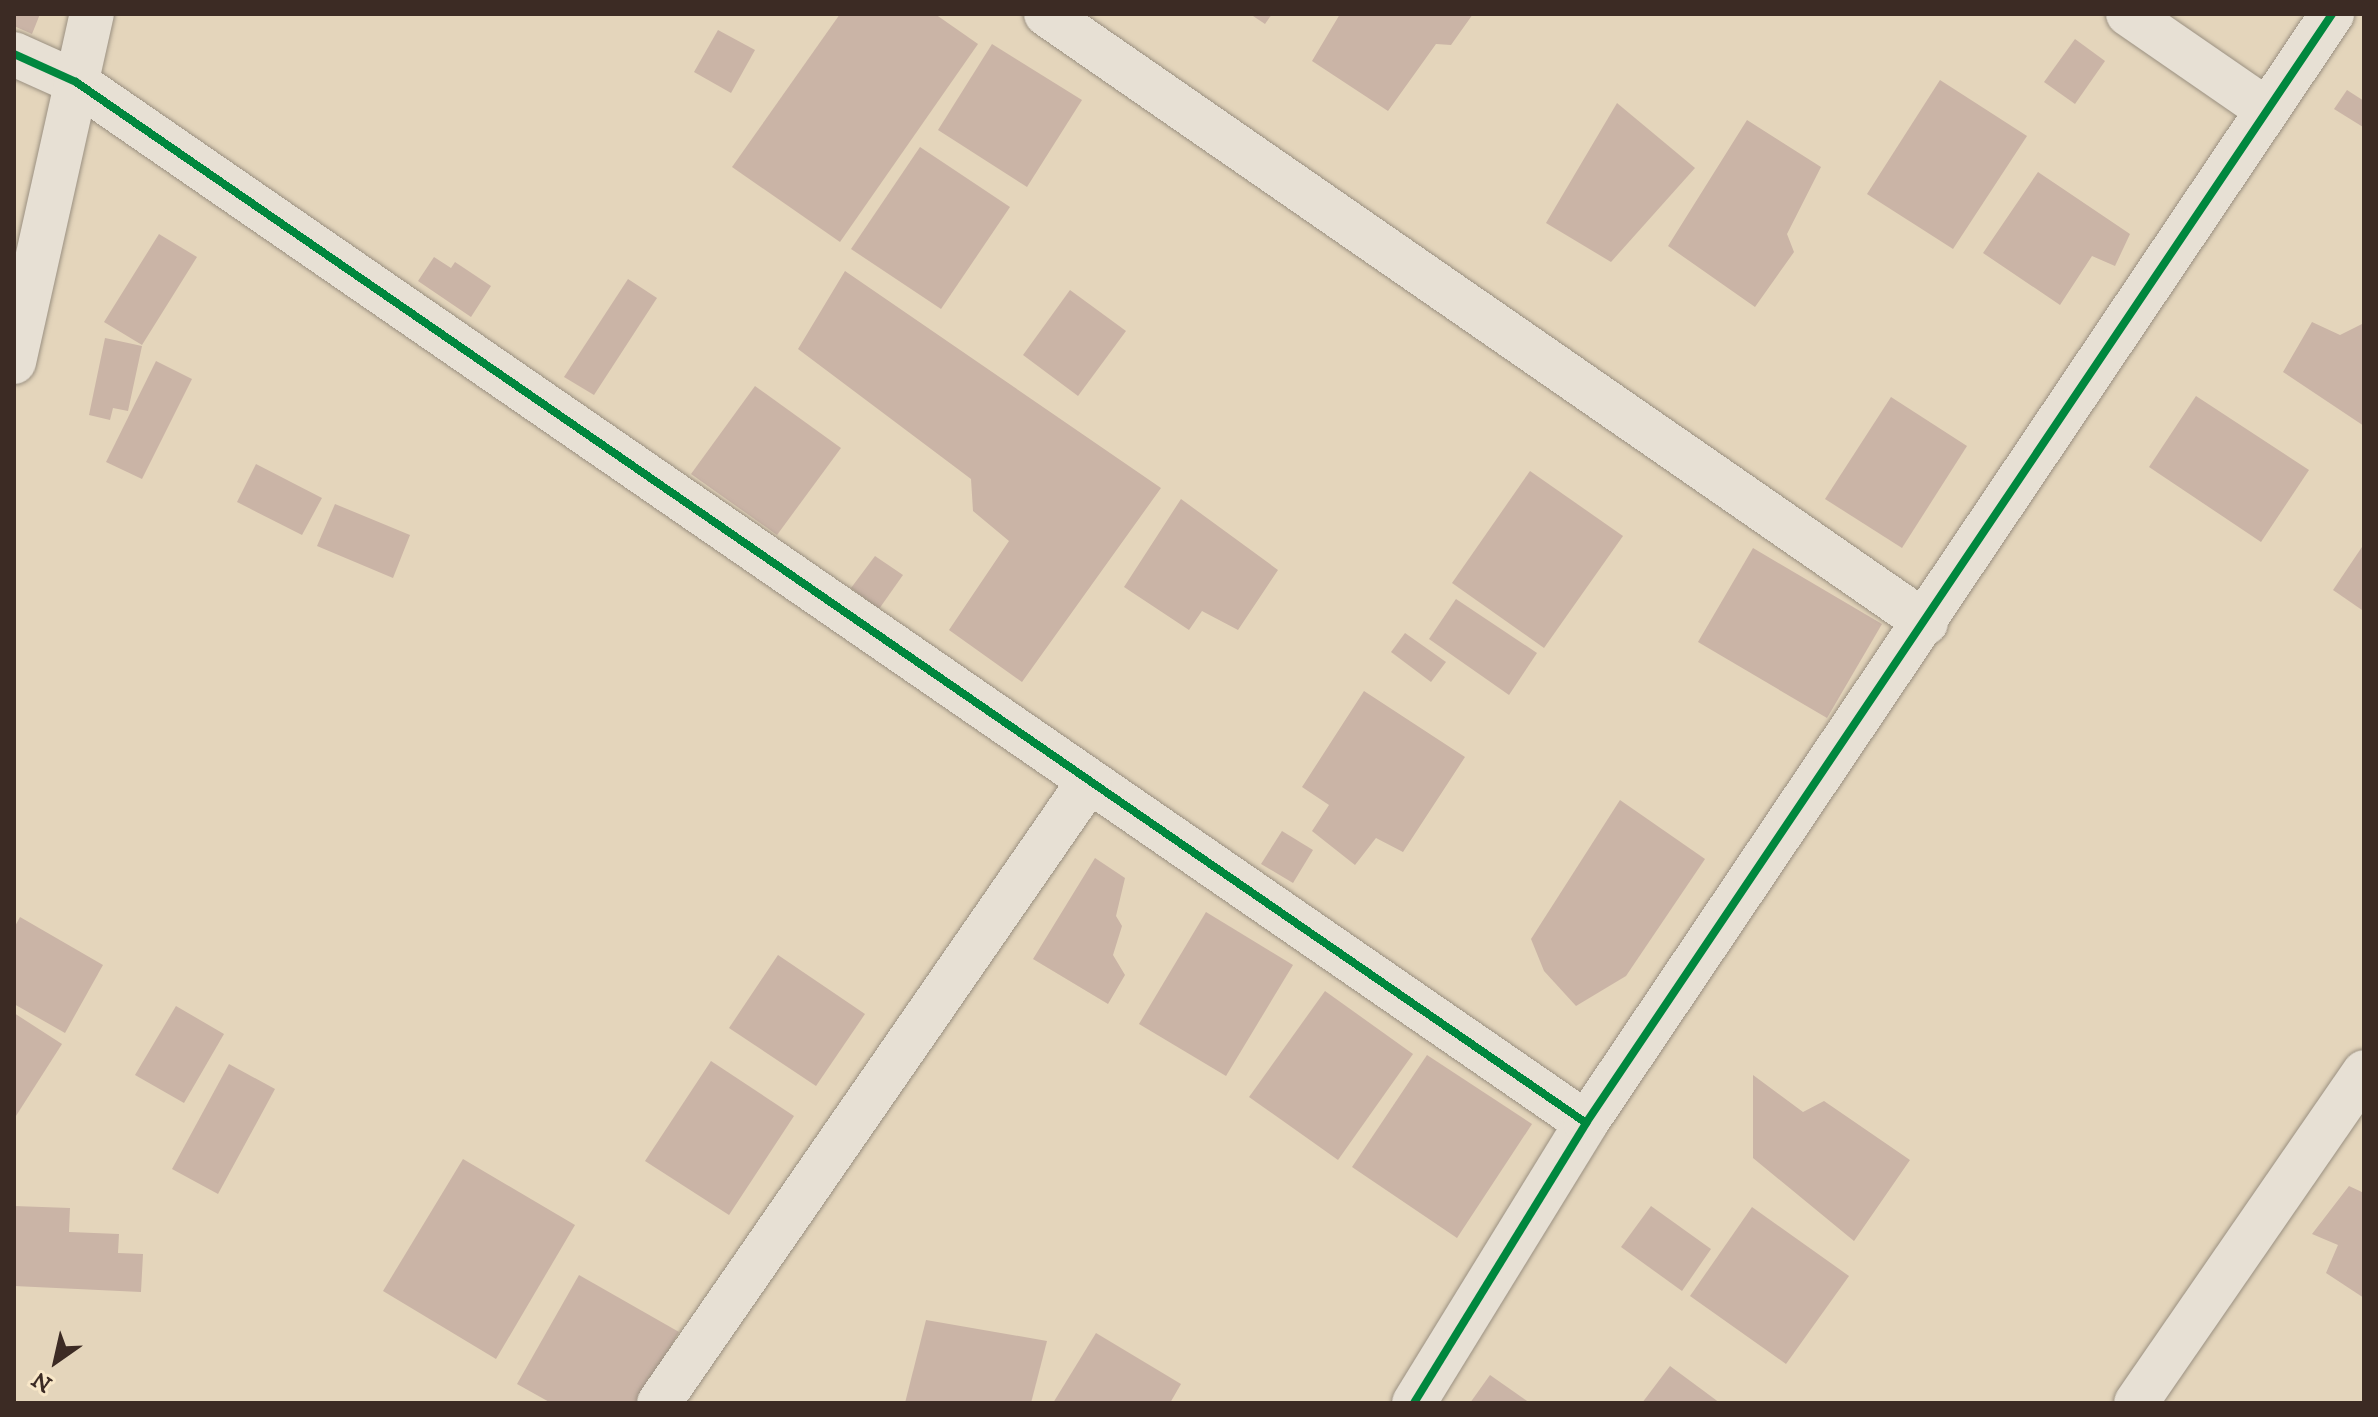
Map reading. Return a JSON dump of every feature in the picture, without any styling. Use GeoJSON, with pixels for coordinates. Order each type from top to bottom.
{"type":"FeatureCollection","features":[{"type":"Feature","properties":{"kind":"street"},"geometry":{"type":"LineString","coordinates":[[14,362],[92,14]]}},
{"type":"Feature","properties":{"kind":"street"},"geometry":{"type":"LineString","coordinates":[[1046,14],[1926,623]]}},
{"type":"Feature","properties":{"kind":"street"},"geometry":{"type":"LineString","coordinates":[[2128,14],[2267,110]]}},
{"type":"Feature","properties":{"kind":"street"},"geometry":{"type":"LineString","coordinates":[[1414,1403],[1586,1123],[1926,623],[2332,14]]}},
{"type":"Feature","properties":{"kind":"street"},"geometry":{"type":"LineString","coordinates":[[14,54],[76,82],[1586,1123]]}},
{"type":"Feature","properties":{"kind":"street"},"geometry":{"type":"LineString","coordinates":[[659,1403],[1089,781]]}},
{"type":"Feature","properties":{"kind":"street"},"geometry":{"type":"LineString","coordinates":[[2136,1403],[2364,1072]]}},
{"type":"Feature","properties":{"kind":"building"},"geometry":{"type":"Polygon","coordinates":[[[14,14],[40,14],[32,34],[14,26],[14,14]]]}},
{"type":"Feature","properties":{"kind":"building"},"geometry":{"type":"Polygon","coordinates":[[[840,14],[935,14],[978,44],[840,242],[732,167],[840,14]]]}},
{"type":"Feature","properties":{"kind":"building"},"geometry":{"type":"Polygon","coordinates":[[[1250,14],[1272,14],[1265,24],[1250,14]]]}},
{"type":"Feature","properties":{"kind":"building"},"geometry":{"type":"Polygon","coordinates":[[[1340,14],[1473,14],[1451,45],[1436,44],[1388,111],[1312,61],[1340,14]]]}},
{"type":"Feature","properties":{"kind":"building"},"geometry":{"type":"Polygon","coordinates":[[[718,30],[755,50],[731,93],[694,72],[718,30]]]}},
{"type":"Feature","properties":{"kind":"building"},"geometry":{"type":"Polygon","coordinates":[[[2075,39],[2105,61],[2075,104],[2044,82],[2075,39]]]}},
{"type":"Feature","properties":{"kind":"building"},"geometry":{"type":"Polygon","coordinates":[[[992,44],[1082,100],[1027,187],[938,130],[992,44]]]}},
{"type":"Feature","properties":{"kind":"building"},"geometry":{"type":"Polygon","coordinates":[[[1940,80],[2027,136],[1953,249],[1867,194],[1940,80]]]}},
{"type":"Feature","properties":{"kind":"building"},"geometry":{"type":"Polygon","coordinates":[[[2347,90],[2364,101],[2363,127],[2334,109],[2347,90]]]}},
{"type":"Feature","properties":{"kind":"building"},"geometry":{"type":"Polygon","coordinates":[[[1617,103],[1695,168],[1611,262],[1546,223],[1617,103]]]}},
{"type":"Feature","properties":{"kind":"building"},"geometry":{"type":"Polygon","coordinates":[[[1747,120],[1821,167],[1787,234],[1794,252],[1755,307],[1668,246],[1747,120]]]}},
{"type":"Feature","properties":{"kind":"building"},"geometry":{"type":"Polygon","coordinates":[[[920,147],[1010,207],[941,309],[851,249],[920,147]]]}},
{"type":"Feature","properties":{"kind":"building"},"geometry":{"type":"Polygon","coordinates":[[[2038,172],[2130,234],[2115,266],[2092,256],[2060,305],[1983,253],[2038,172]]]}},
{"type":"Feature","properties":{"kind":"building"},"geometry":{"type":"Polygon","coordinates":[[[159,234],[197,257],[142,345],[104,322],[159,234]]]}},
{"type":"Feature","properties":{"kind":"building"},"geometry":{"type":"Polygon","coordinates":[[[434,257],[451,268],[455,262],[491,286],[471,317],[418,281],[434,257]]]}},
{"type":"Feature","properties":{"kind":"building"},"geometry":{"type":"Polygon","coordinates":[[[845,271],[1161,488],[1022,682],[949,630],[1009,541],[973,511],[971,479],[798,349],[845,271]]]}},
{"type":"Feature","properties":{"kind":"building"},"geometry":{"type":"Polygon","coordinates":[[[628,279],[657,298],[594,395],[564,377],[628,279]]]}},
{"type":"Feature","properties":{"kind":"building"},"geometry":{"type":"Polygon","coordinates":[[[1070,290],[1126,331],[1078,396],[1023,355],[1070,290]]]}},
{"type":"Feature","properties":{"kind":"building"},"geometry":{"type":"Polygon","coordinates":[[[2312,322],[2340,335],[2364,323],[2364,426],[2283,372],[2312,322]]]}},
{"type":"Feature","properties":{"kind":"building"},"geometry":{"type":"Polygon","coordinates":[[[105,338],[142,346],[128,411],[113,408],[110,420],[89,415],[105,338]]]}},
{"type":"Feature","properties":{"kind":"building"},"geometry":{"type":"Polygon","coordinates":[[[156,361],[192,379],[142,479],[106,462],[156,361]]]}},
{"type":"Feature","properties":{"kind":"building"},"geometry":{"type":"Polygon","coordinates":[[[755,386],[841,448],[777,535],[691,474],[755,386]]]}},
{"type":"Feature","properties":{"kind":"building"},"geometry":{"type":"Polygon","coordinates":[[[2196,396],[2309,470],[2261,542],[2149,467],[2196,396]]]}},
{"type":"Feature","properties":{"kind":"building"},"geometry":{"type":"Polygon","coordinates":[[[1891,397],[1967,446],[1902,548],[1825,499],[1891,397]]]}},
{"type":"Feature","properties":{"kind":"building"},"geometry":{"type":"Polygon","coordinates":[[[256,464],[322,498],[302,535],[237,502],[256,464]]]}},
{"type":"Feature","properties":{"kind":"building"},"geometry":{"type":"Polygon","coordinates":[[[1530,471],[1623,536],[1544,648],[1452,583],[1530,471]]]}},
{"type":"Feature","properties":{"kind":"building"},"geometry":{"type":"Polygon","coordinates":[[[1181,499],[1278,570],[1238,630],[1202,611],[1189,630],[1124,587],[1181,499]]]}},
{"type":"Feature","properties":{"kind":"building"},"geometry":{"type":"Polygon","coordinates":[[[335,504],[410,535],[393,578],[317,546],[335,504]]]}},
{"type":"Feature","properties":{"kind":"building"},"geometry":{"type":"Polygon","coordinates":[[[2364,544],[2364,608],[2362,610],[2333,590],[2364,544]]]}},
{"type":"Feature","properties":{"kind":"building"},"geometry":{"type":"Polygon","coordinates":[[[1753,548],[1882,624],[1827,718],[1698,642],[1753,548]]]}},
{"type":"Feature","properties":{"kind":"building"},"geometry":{"type":"Polygon","coordinates":[[[875,556],[903,575],[879,609],[851,588],[875,556]]]}},
{"type":"Feature","properties":{"kind":"building"},"geometry":{"type":"Polygon","coordinates":[[[1456,599],[1537,653],[1509,695],[1429,639],[1456,599]]]}},
{"type":"Feature","properties":{"kind":"building"},"geometry":{"type":"Polygon","coordinates":[[[1405,633],[1446,662],[1431,682],[1391,652],[1405,633]]]}},
{"type":"Feature","properties":{"kind":"building"},"geometry":{"type":"Polygon","coordinates":[[[1364,691],[1465,757],[1403,852],[1376,838],[1355,865],[1312,831],[1329,805],[1302,787],[1364,691]]]}},
{"type":"Feature","properties":{"kind":"building"},"geometry":{"type":"Polygon","coordinates":[[[1620,800],[1705,859],[1626,976],[1576,1006],[1544,971],[1531,939],[1620,800]]]}},
{"type":"Feature","properties":{"kind":"building"},"geometry":{"type":"Polygon","coordinates":[[[1282,831],[1313,850],[1293,883],[1261,864],[1282,831]]]}},
{"type":"Feature","properties":{"kind":"building"},"geometry":{"type":"Polygon","coordinates":[[[1095,858],[1125,878],[1116,916],[1122,926],[1113,955],[1125,975],[1108,1004],[1033,959],[1095,858]]]}},
{"type":"Feature","properties":{"kind":"building"},"geometry":{"type":"Polygon","coordinates":[[[1206,912],[1293,965],[1226,1076],[1139,1024],[1206,912]]]}},
{"type":"Feature","properties":{"kind":"building"},"geometry":{"type":"Polygon","coordinates":[[[20,917],[103,965],[65,1033],[14,1004],[14,928],[20,917]]]}},
{"type":"Feature","properties":{"kind":"building"},"geometry":{"type":"Polygon","coordinates":[[[778,955],[865,1014],[816,1086],[729,1028],[778,955]]]}},
{"type":"Feature","properties":{"kind":"building"},"geometry":{"type":"Polygon","coordinates":[[[1325,991],[1413,1054],[1338,1160],[1249,1097],[1325,991]]]}},
{"type":"Feature","properties":{"kind":"building"},"geometry":{"type":"Polygon","coordinates":[[[176,1006],[224,1034],[184,1103],[135,1075],[176,1006]]]}},
{"type":"Feature","properties":{"kind":"building"},"geometry":{"type":"Polygon","coordinates":[[[14,1013],[62,1044],[14,1119],[14,1013]]]}},
{"type":"Feature","properties":{"kind":"building"},"geometry":{"type":"Polygon","coordinates":[[[1427,1055],[1532,1124],[1457,1238],[1352,1167],[1427,1055]]]}},
{"type":"Feature","properties":{"kind":"building"},"geometry":{"type":"Polygon","coordinates":[[[711,1061],[794,1116],[729,1215],[645,1161],[711,1061]]]}},
{"type":"Feature","properties":{"kind":"building"},"geometry":{"type":"Polygon","coordinates":[[[229,1064],[275,1089],[218,1194],[172,1169],[229,1064]]]}},
{"type":"Feature","properties":{"kind":"building"},"geometry":{"type":"Polygon","coordinates":[[[1753,1075],[1803,1112],[1824,1101],[1910,1160],[1854,1241],[1753,1158],[1753,1075]]]}},
{"type":"Feature","properties":{"kind":"building"},"geometry":{"type":"Polygon","coordinates":[[[463,1159],[575,1225],[496,1359],[383,1291],[463,1159]]]}},
{"type":"Feature","properties":{"kind":"building"},"geometry":{"type":"Polygon","coordinates":[[[2349,1186],[2364,1193],[2364,1298],[2326,1273],[2338,1245],[2312,1234],[2349,1186]]]}},
{"type":"Feature","properties":{"kind":"building"},"geometry":{"type":"Polygon","coordinates":[[[14,1206],[70,1208],[69,1232],[119,1234],[118,1253],[143,1254],[141,1292],[14,1286],[14,1206]]]}},
{"type":"Feature","properties":{"kind":"building"},"geometry":{"type":"Polygon","coordinates":[[[1651,1206],[1711,1249],[1682,1291],[1621,1247],[1651,1206]]]}},
{"type":"Feature","properties":{"kind":"building"},"geometry":{"type":"Polygon","coordinates":[[[1752,1207],[1849,1276],[1786,1364],[1690,1296],[1752,1207]]]}},
{"type":"Feature","properties":{"kind":"building"},"geometry":{"type":"Polygon","coordinates":[[[579,1275],[679,1332],[639,1403],[551,1403],[517,1384],[579,1275]]]}},
{"type":"Feature","properties":{"kind":"building"},"geometry":{"type":"Polygon","coordinates":[[[926,1320],[1047,1341],[1031,1403],[905,1403],[926,1320]]]}},
{"type":"Feature","properties":{"kind":"building"},"geometry":{"type":"Polygon","coordinates":[[[1096,1333],[1181,1384],[1170,1403],[1053,1403],[1096,1333]]]}},
{"type":"Feature","properties":{"kind":"building"},"geometry":{"type":"Polygon","coordinates":[[[1670,1366],[1720,1403],[1642,1403],[1670,1366]]]}},
{"type":"Feature","properties":{"kind":"building"},"geometry":{"type":"Polygon","coordinates":[[[1490,1375],[1530,1403],[1470,1403],[1490,1375]]]}},
{"type":"Feature","properties":{"kind":"cycle path"},"geometry":{"type":"LineString","coordinates":[[1414,1403],[1586,1123],[2332,14]]}},
{"type":"Feature","properties":{"kind":"cycle path"},"geometry":{"type":"LineString","coordinates":[[14,54],[76,82],[1586,1123]]}}]}
